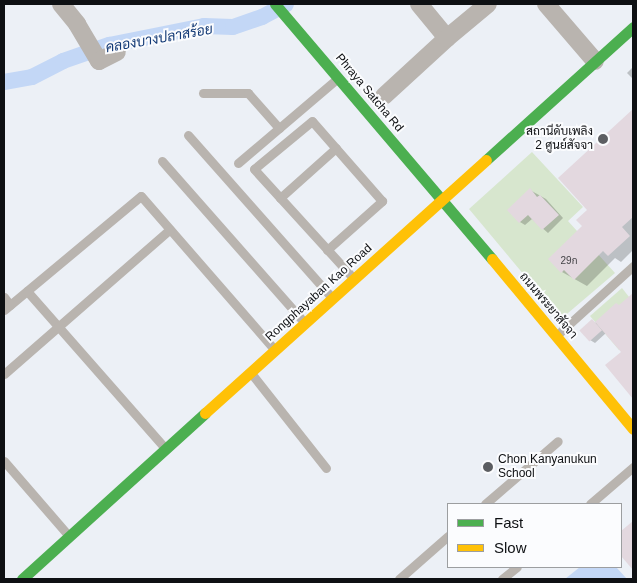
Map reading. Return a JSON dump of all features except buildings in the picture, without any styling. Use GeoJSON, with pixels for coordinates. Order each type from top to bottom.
{"type":"FeatureCollection","features":[{"type":"Feature","properties":{"kind":"street"},"geometry":{"type":"LineString","coordinates":[[61,4],[84,35],[99,61],[117,52]]}},
{"type":"Feature","properties":{"kind":"street","name":"Phraya Satcha Rd"},"geometry":{"type":"LineString","coordinates":[[275,4],[442,199]]}},
{"type":"Feature","properties":{"kind":"street"},"geometry":{"type":"LineString","coordinates":[[419,4],[446,38]]}},
{"type":"Feature","properties":{"kind":"street"},"geometry":{"type":"LineString","coordinates":[[384,96],[446,38],[488,4]]}},
{"type":"Feature","properties":{"kind":"street"},"geometry":{"type":"LineString","coordinates":[[546,4],[595,61]]}},
{"type":"Feature","properties":{"kind":"street","name":"Rongphayaban Kao Road"},"geometry":{"type":"LineString","coordinates":[[22,579],[633,27]]}},
{"type":"Feature","properties":{"kind":"street","name":"ถนนพระยาสัจจา"},"geometry":{"type":"LineString","coordinates":[[442,199],[633,429]]}},
{"type":"Feature","properties":{"kind":"lane"},"geometry":{"type":"LineString","coordinates":[[238,163],[338,78]]}},
{"type":"Feature","properties":{"kind":"lane"},"geometry":{"type":"LineString","coordinates":[[203,94],[248,93],[278,128]]}},
{"type":"Feature","properties":{"kind":"lane"},"geometry":{"type":"LineString","coordinates":[[297,112],[308,124]]}},
{"type":"Feature","properties":{"kind":"lane"},"geometry":{"type":"LineString","coordinates":[[327,250],[382,201],[312,121],[254,169],[327,250],[354,279]]}},
{"type":"Feature","properties":{"kind":"lane"},"geometry":{"type":"LineString","coordinates":[[188,135],[332,299]]}},
{"type":"Feature","properties":{"kind":"lane"},"geometry":{"type":"LineString","coordinates":[[280,198],[336,148]]}},
{"type":"Feature","properties":{"kind":"lane"},"geometry":{"type":"LineString","coordinates":[[162,161],[305,323]]}},
{"type":"Feature","properties":{"kind":"lane"},"geometry":{"type":"LineString","coordinates":[[4,296],[7,308],[141,196],[275,350]]}},
{"type":"Feature","properties":{"kind":"lane"},"geometry":{"type":"LineString","coordinates":[[4,374],[170,229]]}},
{"type":"Feature","properties":{"kind":"lane"},"geometry":{"type":"LineString","coordinates":[[555,336],[633,266]]}},
{"type":"Feature","properties":{"kind":"lane"},"geometry":{"type":"LineString","coordinates":[[26,291],[166,449]]}},
{"type":"Feature","properties":{"kind":"lane"},"geometry":{"type":"LineString","coordinates":[[251,373],[326,468]]}},
{"type":"Feature","properties":{"kind":"lane"},"geometry":{"type":"LineString","coordinates":[[486,503],[558,441]]}},
{"type":"Feature","properties":{"kind":"lane"},"geometry":{"type":"LineString","coordinates":[[4,461],[70,536]]}},
{"type":"Feature","properties":{"kind":"lane"},"geometry":{"type":"LineString","coordinates":[[591,503],[633,467]]}},
{"type":"Feature","properties":{"kind":"lane"},"geometry":{"type":"LineString","coordinates":[[399,579],[447,537]]}},
{"type":"Feature","properties":{"kind":"lane"},"geometry":{"type":"LineString","coordinates":[[502,579],[516,568]]}},
{"type":"Feature","properties":{"kind":"green space"},"geometry":{"type":"Polygon","coordinates":[[[532,152],[583,207],[568,221],[615,273],[561,319],[469,209],[532,152]]]}},
{"type":"Feature","properties":{"kind":"green space"},"geometry":{"type":"Polygon","coordinates":[[[622,288],[633,302],[633,338],[619,350],[590,316],[622,288]]]}},
{"type":"Feature","properties":{"kind":"water"},"geometry":{"type":"Polygon","coordinates":[[[579,568],[617,568],[627,579],[565,579],[579,568]]]}},
{"type":"Feature","properties":{"kind":"waterway","name":"คลองบางปลาสร้อย"},"geometry":{"type":"LineString","coordinates":[[4,82],[32,77],[63,61],[109,45],[204,26],[233,27],[262,17],[286,4]]}},
{"type":"Feature","properties":{"kind":"traffic: fast"},"geometry":{"type":"LineString","coordinates":[[275,4],[492,259]]}},
{"type":"Feature","properties":{"kind":"traffic: fast"},"geometry":{"type":"LineString","coordinates":[[486,160],[633,27]]}},
{"type":"Feature","properties":{"kind":"traffic: fast"},"geometry":{"type":"LineString","coordinates":[[22,579],[205,413]]}},
{"type":"Feature","properties":{"kind":"traffic: slow"},"geometry":{"type":"LineString","coordinates":[[205,413],[486,160]]}},
{"type":"Feature","properties":{"kind":"traffic: slow"},"geometry":{"type":"LineString","coordinates":[[492,259],[633,429]]}},
{"type":"Feature","properties":{"kind":"place","name":"สถานีดับเพลิง 2 ศูนย์สัจจา"},"geometry":{"type":"Point","coordinates":[603,139]}},
{"type":"Feature","properties":{"kind":"place","name":"Chon Kanyanukun School"},"geometry":{"type":"Point","coordinates":[488,467]}}]}
